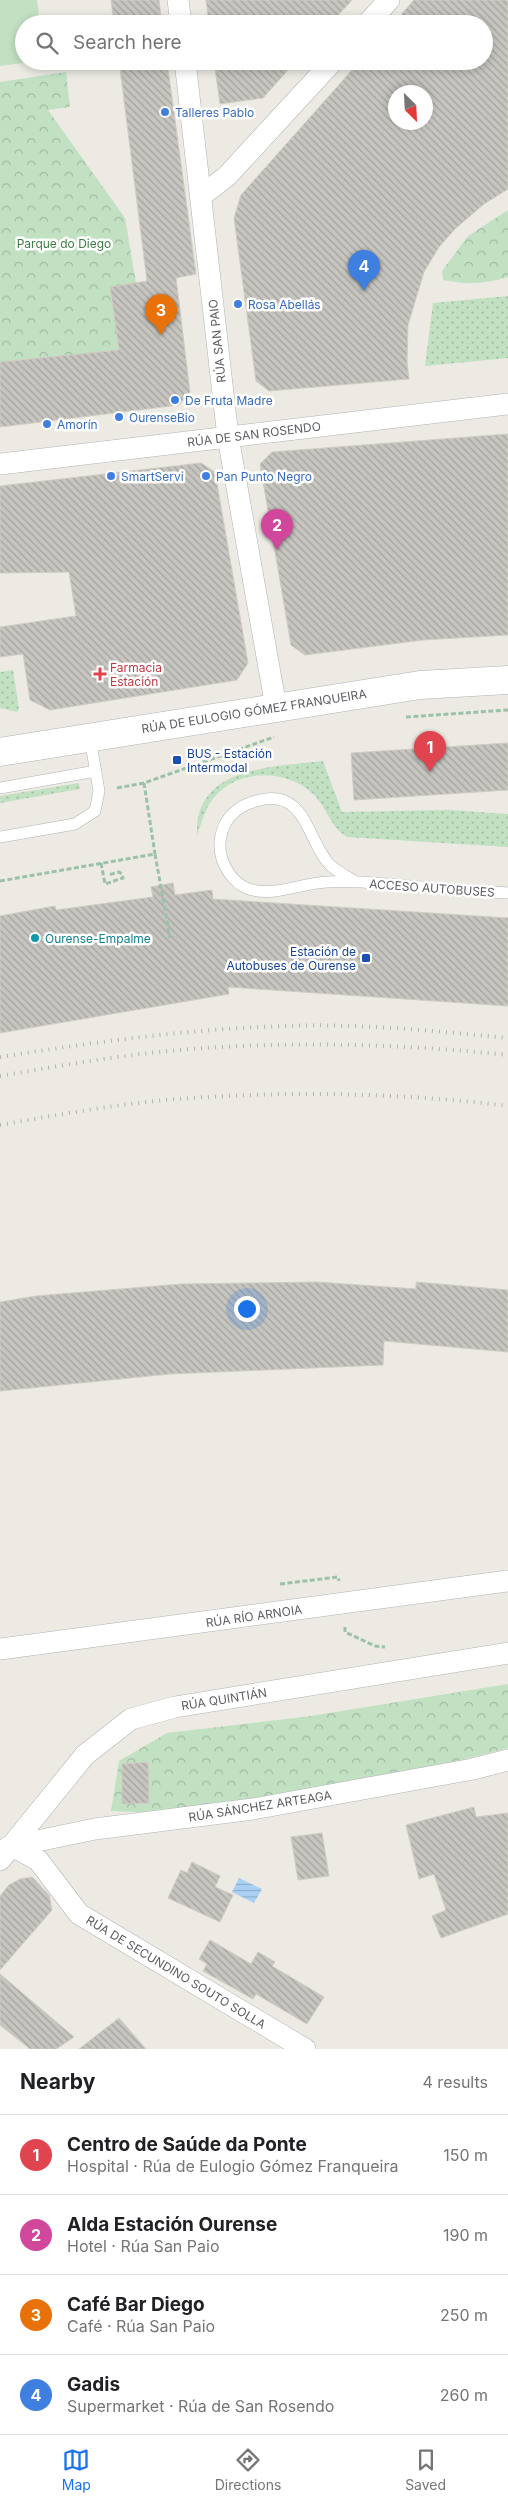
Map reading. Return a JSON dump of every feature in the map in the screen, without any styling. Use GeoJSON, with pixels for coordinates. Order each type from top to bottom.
{"type":"FeatureCollection","features":[{"type":"Feature","properties":{"kind":"main road","name":"RÚA DE EULOGIO GÓMEZ FRANQUEIRA"},"geometry":{"type":"LineString","coordinates":[[0,752],[420,685],[508,680]]}},
{"type":"Feature","properties":{"kind":"street"},"geometry":{"type":"LineString","coordinates":[[178,0],[180,15]]}},
{"type":"Feature","properties":{"kind":"street"},"geometry":{"type":"LineString","coordinates":[[376,15],[389,0]]}},
{"type":"Feature","properties":{"kind":"street","name":"RÚA SAN PAIO"},"geometry":{"type":"LineString","coordinates":[[186,70],[228,437],[276,707]]}},
{"type":"Feature","properties":{"kind":"street"},"geometry":{"type":"LineString","coordinates":[[201,196],[227,176],[325,70]]}},
{"type":"Feature","properties":{"kind":"street","name":"RÚA DE SAN ROSENDO"},"geometry":{"type":"LineString","coordinates":[[0,464],[508,404]]}},
{"type":"Feature","properties":{"kind":"street","name":"RÚA RÍO ARNOIA"},"geometry":{"type":"LineString","coordinates":[[0,1649],[508,1581]]}},
{"type":"Feature","properties":{"kind":"street","name":"RÚA QUINTIÁN"},"geometry":{"type":"LineString","coordinates":[[4,1852],[85,1755],[131,1719],[175,1706],[508,1653]]}},
{"type":"Feature","properties":{"kind":"street","name":"RÚA SÁNCHEZ ARTEAGA"},"geometry":{"type":"LineString","coordinates":[[4,1852],[95,1829],[253,1809],[473,1769],[508,1760]]}},
{"type":"Feature","properties":{"kind":"street","name":"RÚA DE SECUNDINO SOUTO SOLLA"},"geometry":{"type":"LineString","coordinates":[[4,1852],[38,1860],[79,1914],[305,2049]]}},
{"type":"Feature","properties":{"kind":"lane"},"geometry":{"type":"LineString","coordinates":[[0,837],[75,824],[89,817],[95,811],[100,798],[90,738]]}},
{"type":"Feature","properties":{"kind":"lane"},"geometry":{"type":"LineString","coordinates":[[0,788],[96,771]]}},
{"type":"Feature","properties":{"kind":"lane","name":"ACCESO AUTOBUSES"},"geometry":{"type":"LineString","coordinates":[[356,882],[332,866],[323,856],[302,815],[291,805],[277,800],[262,799],[248,803],[235,811],[226,823],[220,838],[220,854],[226,869],[236,881],[250,889],[265,892],[326,882],[356,882],[508,894]]}},
{"type":"Feature","properties":{"kind":"path"},"geometry":{"type":"LineString","coordinates":[[402,718],[508,710]]}},
{"type":"Feature","properties":{"kind":"path"},"geometry":{"type":"LineString","coordinates":[[117,788],[144,783],[280,735]]}},
{"type":"Feature","properties":{"kind":"path"},"geometry":{"type":"LineString","coordinates":[[144,783],[170,938]]}},
{"type":"Feature","properties":{"kind":"path"},"geometry":{"type":"LineString","coordinates":[[0,881],[155,854]]}},
{"type":"Feature","properties":{"kind":"path"},"geometry":{"type":"LineString","coordinates":[[101,864],[105,884],[123,878],[119,872],[108,875]]}},
{"type":"Feature","properties":{"kind":"path"},"geometry":{"type":"LineString","coordinates":[[280,1584],[338,1577]]}},
{"type":"Feature","properties":{"kind":"path"},"geometry":{"type":"LineString","coordinates":[[345,1632],[375,1646],[394,1649]]}},
{"type":"Feature","properties":{"kind":"green space"},"geometry":{"type":"Polygon","coordinates":[[[0,0],[37,0],[39,15],[15,15],[15,64],[0,66],[0,0]]]}},
{"type":"Feature","properties":{"kind":"green space","name":"Parque do Diego"},"geometry":{"type":"Polygon","coordinates":[[[66,72],[70,107],[48,110],[125,218],[136,283],[110,287],[119,350],[0,362],[0,82],[66,72]]]}},
{"type":"Feature","properties":{"kind":"green space"},"geometry":{"type":"Polygon","coordinates":[[[508,210],[508,277],[476,283],[443,280],[442,271],[468,236],[508,210]]]}},
{"type":"Feature","properties":{"kind":"green space"},"geometry":{"type":"Polygon","coordinates":[[[508,296],[508,358],[425,366],[433,303],[508,296]]]}},
{"type":"Feature","properties":{"kind":"green space"},"geometry":{"type":"Polygon","coordinates":[[[13,670],[19,709],[17,712],[0,708],[0,672],[13,670]]]}},
{"type":"Feature","properties":{"kind":"green space"},"geometry":{"type":"Polygon","coordinates":[[[323,761],[342,812],[450,810],[508,814],[508,847],[347,837],[332,822],[312,793],[287,779],[273,776],[244,778],[231,783],[210,803],[197,835],[200,812],[208,795],[222,783],[240,774],[260,769],[323,761]]]}},
{"type":"Feature","properties":{"kind":"green space"},"geometry":{"type":"Polygon","coordinates":[[[79,783],[80,789],[0,803],[0,796],[79,783]]]}},
{"type":"Feature","properties":{"kind":"green space"},"geometry":{"type":"Polygon","coordinates":[[[508,1684],[508,1748],[407,1774],[158,1813],[111,1811],[119,1761],[167,1733],[311,1716],[508,1684]]]}},
{"type":"Feature","properties":{"kind":"water"},"geometry":{"type":"Polygon","coordinates":[[[239,1878],[262,1889],[254,1903],[232,1892],[239,1878]]]}},
{"type":"Feature","properties":{"kind":"building"},"geometry":{"type":"Polygon","coordinates":[[[111,0],[159,0],[161,15],[113,15],[111,0]]]}},
{"type":"Feature","properties":{"kind":"building"},"geometry":{"type":"Polygon","coordinates":[[[206,0],[352,0],[338,15],[208,15],[206,0]]]}},
{"type":"Feature","properties":{"kind":"building"},"geometry":{"type":"Polygon","coordinates":[[[414,0],[508,0],[508,189],[484,204],[455,229],[439,247],[424,272],[408,325],[407,361],[409,379],[269,391],[256,381],[234,218],[241,195],[352,70],[493,70],[493,15],[401,15],[414,0]]]}},
{"type":"Feature","properties":{"kind":"building"},"geometry":{"type":"Polygon","coordinates":[[[120,70],[168,70],[196,274],[176,278],[190,392],[179,405],[0,427],[0,362],[119,350],[110,287],[147,281],[120,70]]]}},
{"type":"Feature","properties":{"kind":"building"},"geometry":{"type":"Polygon","coordinates":[[[215,70],[288,70],[263,98],[220,104],[215,70]]]}},
{"type":"Feature","properties":{"kind":"building"},"geometry":{"type":"Polygon","coordinates":[[[508,434],[508,635],[423,640],[305,655],[291,645],[260,464],[272,452],[508,434]]]}},
{"type":"Feature","properties":{"kind":"building"},"geometry":{"type":"Polygon","coordinates":[[[201,463],[215,472],[248,663],[237,680],[50,710],[30,700],[23,654],[0,657],[0,627],[76,616],[69,572],[0,573],[0,486],[201,463]]]}},
{"type":"Feature","properties":{"kind":"building"},"geometry":{"type":"Polygon","coordinates":[[[508,743],[508,790],[354,800],[351,753],[508,743]]]}},
{"type":"Feature","properties":{"kind":"building"},"geometry":{"type":"Polygon","coordinates":[[[173,883],[175,895],[212,890],[213,899],[508,918],[508,1006],[228,987],[229,994],[0,1033],[0,916],[55,906],[56,910],[153,897],[151,887],[173,883]]]}},
{"type":"Feature","properties":{"kind":"building"},"geometry":{"type":"Polygon","coordinates":[[[317,1282],[416,1289],[416,1282],[508,1290],[508,1352],[384,1341],[383,1365],[170,1374],[0,1391],[0,1302],[36,1296],[181,1284],[317,1282]]]}},
{"type":"Feature","properties":{"kind":"building"},"geometry":{"type":"Polygon","coordinates":[[[148,1762],[149,1803],[122,1804],[122,1764],[148,1762]]]}},
{"type":"Feature","properties":{"kind":"building"},"geometry":{"type":"Polygon","coordinates":[[[474,1807],[476,1817],[508,1813],[508,1914],[441,1938],[432,1916],[446,1910],[434,1874],[419,1879],[406,1825],[474,1807]]]}},
{"type":"Feature","properties":{"kind":"building"},"geometry":{"type":"Polygon","coordinates":[[[322,1833],[329,1876],[298,1880],[291,1837],[322,1833]]]}},
{"type":"Feature","properties":{"kind":"building"},"geometry":{"type":"Polygon","coordinates":[[[192,1862],[220,1876],[215,1887],[233,1895],[220,1922],[168,1898],[181,1870],[187,1873],[192,1862]]]}},
{"type":"Feature","properties":{"kind":"building"},"geometry":{"type":"Polygon","coordinates":[[[32,1877],[49,1895],[52,1910],[0,1970],[0,1896],[9,1885],[20,1879],[32,1877]]]}},
{"type":"Feature","properties":{"kind":"building"},"geometry":{"type":"Polygon","coordinates":[[[210,1940],[251,1964],[258,1952],[275,1962],[272,1966],[324,1997],[307,2024],[256,1994],[253,1999],[203,1971],[207,1964],[199,1959],[210,1940]]]}},
{"type":"Feature","properties":{"kind":"building"},"geometry":{"type":"Polygon","coordinates":[[[0,1974],[74,2037],[56,2049],[30,2049],[0,2025],[0,1974]]]}},
{"type":"Feature","properties":{"kind":"building"},"geometry":{"type":"Polygon","coordinates":[[[119,2018],[146,2049],[79,2049],[119,2018]]]}},
{"type":"Feature","properties":{"kind":"railway"},"geometry":{"type":"LineString","coordinates":[[0,1057],[142,1037],[213,1030],[285,1026],[369,1027],[508,1038]]}},
{"type":"Feature","properties":{"kind":"railway"},"geometry":{"type":"LineString","coordinates":[[0,1076],[167,1051],[270,1045],[389,1046],[508,1055]]}},
{"type":"Feature","properties":{"kind":"railway"},"geometry":{"type":"LineString","coordinates":[[0,1125],[143,1102],[270,1094],[350,1094],[429,1098],[508,1106]]}},
{"type":"Feature","properties":{"kind":"place","name":"Talleres Pablo"},"geometry":{"type":"Point","coordinates":[165,112]}},
{"type":"Feature","properties":{"kind":"place","name":"Gadis"},"geometry":{"type":"Point","coordinates":[364,291]}},
{"type":"Feature","properties":{"kind":"place","name":"Rosa Abellás"},"geometry":{"type":"Point","coordinates":[238,304]}},
{"type":"Feature","properties":{"kind":"place","name":"Café Bar Diego"},"geometry":{"type":"Point","coordinates":[161,335]}},
{"type":"Feature","properties":{"kind":"place","name":"De Fruta Madre"},"geometry":{"type":"Point","coordinates":[175,400]}},
{"type":"Feature","properties":{"kind":"place","name":"OurenseBio"},"geometry":{"type":"Point","coordinates":[119,417]}},
{"type":"Feature","properties":{"kind":"place","name":"Amorín"},"geometry":{"type":"Point","coordinates":[47,424]}},
{"type":"Feature","properties":{"kind":"place","name":"SmartServi"},"geometry":{"type":"Point","coordinates":[111,476]}},
{"type":"Feature","properties":{"kind":"place","name":"Pan Punto Negro"},"geometry":{"type":"Point","coordinates":[206,476]}},
{"type":"Feature","properties":{"kind":"place","name":"Alda Estación Ourense"},"geometry":{"type":"Point","coordinates":[277,550]}},
{"type":"Feature","properties":{"kind":"place","name":"Farmacia Estación"},"geometry":{"type":"Point","coordinates":[100,674]}},
{"type":"Feature","properties":{"kind":"place","name":"BUS - Estación Intermodal"},"geometry":{"type":"Point","coordinates":[177,760]}},
{"type":"Feature","properties":{"kind":"place","name":"Centro de Saúde da Ponte"},"geometry":{"type":"Point","coordinates":[430,772]}},
{"type":"Feature","properties":{"kind":"place","name":"Ourense-Empalme"},"geometry":{"type":"Point","coordinates":[35,938]}},
{"type":"Feature","properties":{"kind":"place","name":"Estación de Autobuses de Ourense"},"geometry":{"type":"Point","coordinates":[366,958]}}]}
